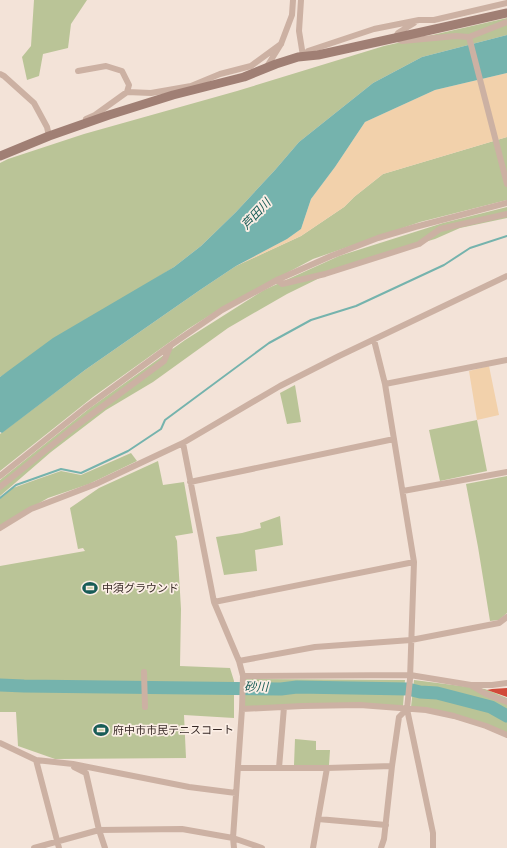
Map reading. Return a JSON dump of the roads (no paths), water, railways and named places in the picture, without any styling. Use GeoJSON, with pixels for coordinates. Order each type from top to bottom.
{"type":"FeatureCollection","features":[{"type":"Feature","properties":{"kind":"street"},"geometry":{"type":"LineString","coordinates":[[266,68],[281,44],[292,15],[292,0]]}},
{"type":"Feature","properties":{"kind":"street"},"geometry":{"type":"LineString","coordinates":[[301,0],[299,31],[301,57]]}},
{"type":"Feature","properties":{"kind":"street"},"geometry":{"type":"LineString","coordinates":[[301,57],[308,51],[374,29],[419,20],[434,20],[507,3]]}},
{"type":"Feature","properties":{"kind":"street"},"geometry":{"type":"LineString","coordinates":[[83,124],[82,121],[95,115],[127,92],[151,93],[191,88],[244,77],[276,64],[301,57],[318,55],[507,13]]}},
{"type":"Feature","properties":{"kind":"street"},"geometry":{"type":"LineString","coordinates":[[396,38],[398,33],[419,20]]}},
{"type":"Feature","properties":{"kind":"street"},"geometry":{"type":"LineString","coordinates":[[396,38],[402,41],[456,36],[470,39],[507,22]]}},
{"type":"Feature","properties":{"kind":"street"},"geometry":{"type":"LineString","coordinates":[[470,39],[506,183]]}},
{"type":"Feature","properties":{"kind":"street"},"geometry":{"type":"LineString","coordinates":[[0,156],[49,136],[191,88],[220,74],[251,66],[281,44]]}},
{"type":"Feature","properties":{"kind":"street"},"geometry":{"type":"LineString","coordinates":[[78,71],[106,66],[122,71],[129,85],[127,92]]}},
{"type":"Feature","properties":{"kind":"street"},"geometry":{"type":"LineString","coordinates":[[0,74],[34,103],[47,127],[49,136]]}},
{"type":"Feature","properties":{"kind":"street"},"geometry":{"type":"LineString","coordinates":[[0,476],[85,408],[171,345],[222,310],[277,280],[331,256],[378,238],[415,227],[507,204]]}},
{"type":"Feature","properties":{"kind":"street"},"geometry":{"type":"LineString","coordinates":[[277,280],[282,284],[325,274],[419,244],[440,229],[507,214]]}},
{"type":"Feature","properties":{"kind":"street"},"geometry":{"type":"LineString","coordinates":[[0,528],[31,509],[96,484],[183,443],[280,386],[507,276]]}},
{"type":"Feature","properties":{"kind":"street"},"geometry":{"type":"LineString","coordinates":[[374,340],[385,384],[414,562],[410,677],[407,709],[434,832],[433,848]]}},
{"type":"Feature","properties":{"kind":"street"},"geometry":{"type":"LineString","coordinates":[[0,487],[72,429],[164,361],[171,345]]}},
{"type":"Feature","properties":{"kind":"street"},"geometry":{"type":"LineString","coordinates":[[385,384],[507,360]]}},
{"type":"Feature","properties":{"kind":"street"},"geometry":{"type":"LineString","coordinates":[[190,482],[394,439]]}},
{"type":"Feature","properties":{"kind":"street"},"geometry":{"type":"LineString","coordinates":[[183,443],[214,602],[239,661],[242,676],[242,709],[233,838],[234,848]]}},
{"type":"Feature","properties":{"kind":"street"},"geometry":{"type":"LineString","coordinates":[[403,490],[507,472]]}},
{"type":"Feature","properties":{"kind":"street"},"geometry":{"type":"LineString","coordinates":[[214,602],[414,562]]}},
{"type":"Feature","properties":{"kind":"street"},"geometry":{"type":"LineString","coordinates":[[239,661],[315,647],[411,640],[499,623],[507,617]]}},
{"type":"Feature","properties":{"kind":"street"},"geometry":{"type":"LineString","coordinates":[[144,672],[144,707]]}},
{"type":"Feature","properties":{"kind":"street"},"geometry":{"type":"LineString","coordinates":[[242,676],[410,677],[471,685],[507,683]]}},
{"type":"Feature","properties":{"kind":"street"},"geometry":{"type":"LineString","coordinates":[[471,685],[486,694],[507,702]]}},
{"type":"Feature","properties":{"kind":"street"},"geometry":{"type":"LineString","coordinates":[[242,709],[360,705],[426,710],[454,716],[486,726],[507,735]]}},
{"type":"Feature","properties":{"kind":"street"},"geometry":{"type":"LineString","coordinates":[[279,768],[284,707]]}},
{"type":"Feature","properties":{"kind":"street"},"geometry":{"type":"LineString","coordinates":[[381,848],[386,825],[399,717],[407,709]]}},
{"type":"Feature","properties":{"kind":"street"},"geometry":{"type":"LineString","coordinates":[[0,743],[36,760],[74,764],[189,787],[236,793]]}},
{"type":"Feature","properties":{"kind":"street"},"geometry":{"type":"LineString","coordinates":[[36,760],[58,845]]}},
{"type":"Feature","properties":{"kind":"street"},"geometry":{"type":"LineString","coordinates":[[74,764],[74,767],[86,773],[99,830],[105,848]]}},
{"type":"Feature","properties":{"kind":"street"},"geometry":{"type":"LineString","coordinates":[[238,768],[392,766]]}},
{"type":"Feature","properties":{"kind":"street"},"geometry":{"type":"LineString","coordinates":[[314,848],[327,768]]}},
{"type":"Feature","properties":{"kind":"street"},"geometry":{"type":"LineString","coordinates":[[318,819],[386,825]]}},
{"type":"Feature","properties":{"kind":"street"},"geometry":{"type":"LineString","coordinates":[[34,848],[58,845],[99,830],[182,830],[233,838],[262,848]]}},
{"type":"Feature","properties":{"kind":"water","name":"芦田川"},"geometry":{"type":"Polygon","coordinates":[[[507,35],[507,73],[435,90],[365,122],[335,167],[311,199],[301,229],[287,239],[236,266],[200,290],[85,370],[2,433],[0,432],[0,377],[53,338],[174,267],[201,246],[236,212],[299,142],[373,83],[422,57],[507,35]]]}},
{"type":"Feature","properties":{"kind":"waterway"},"geometry":{"type":"LineString","coordinates":[[0,498],[16,485],[61,469],[81,473],[128,451],[161,429],[165,420],[269,343],[311,320],[356,306],[444,265],[470,248],[507,236]]}},
{"type":"Feature","properties":{"kind":"waterway","name":"砂川"},"geometry":{"type":"LineString","coordinates":[[0,685],[281,689],[297,687],[408,689],[420,692],[437,693],[491,707],[507,716]]}},
{"type":"Feature","properties":{"kind":"place","name":"中須グラウンド"},"geometry":{"type":"Point","coordinates":[90,588]}},
{"type":"Feature","properties":{"kind":"place","name":"府中市市民テニスコート"},"geometry":{"type":"Point","coordinates":[101,730]}}]}
